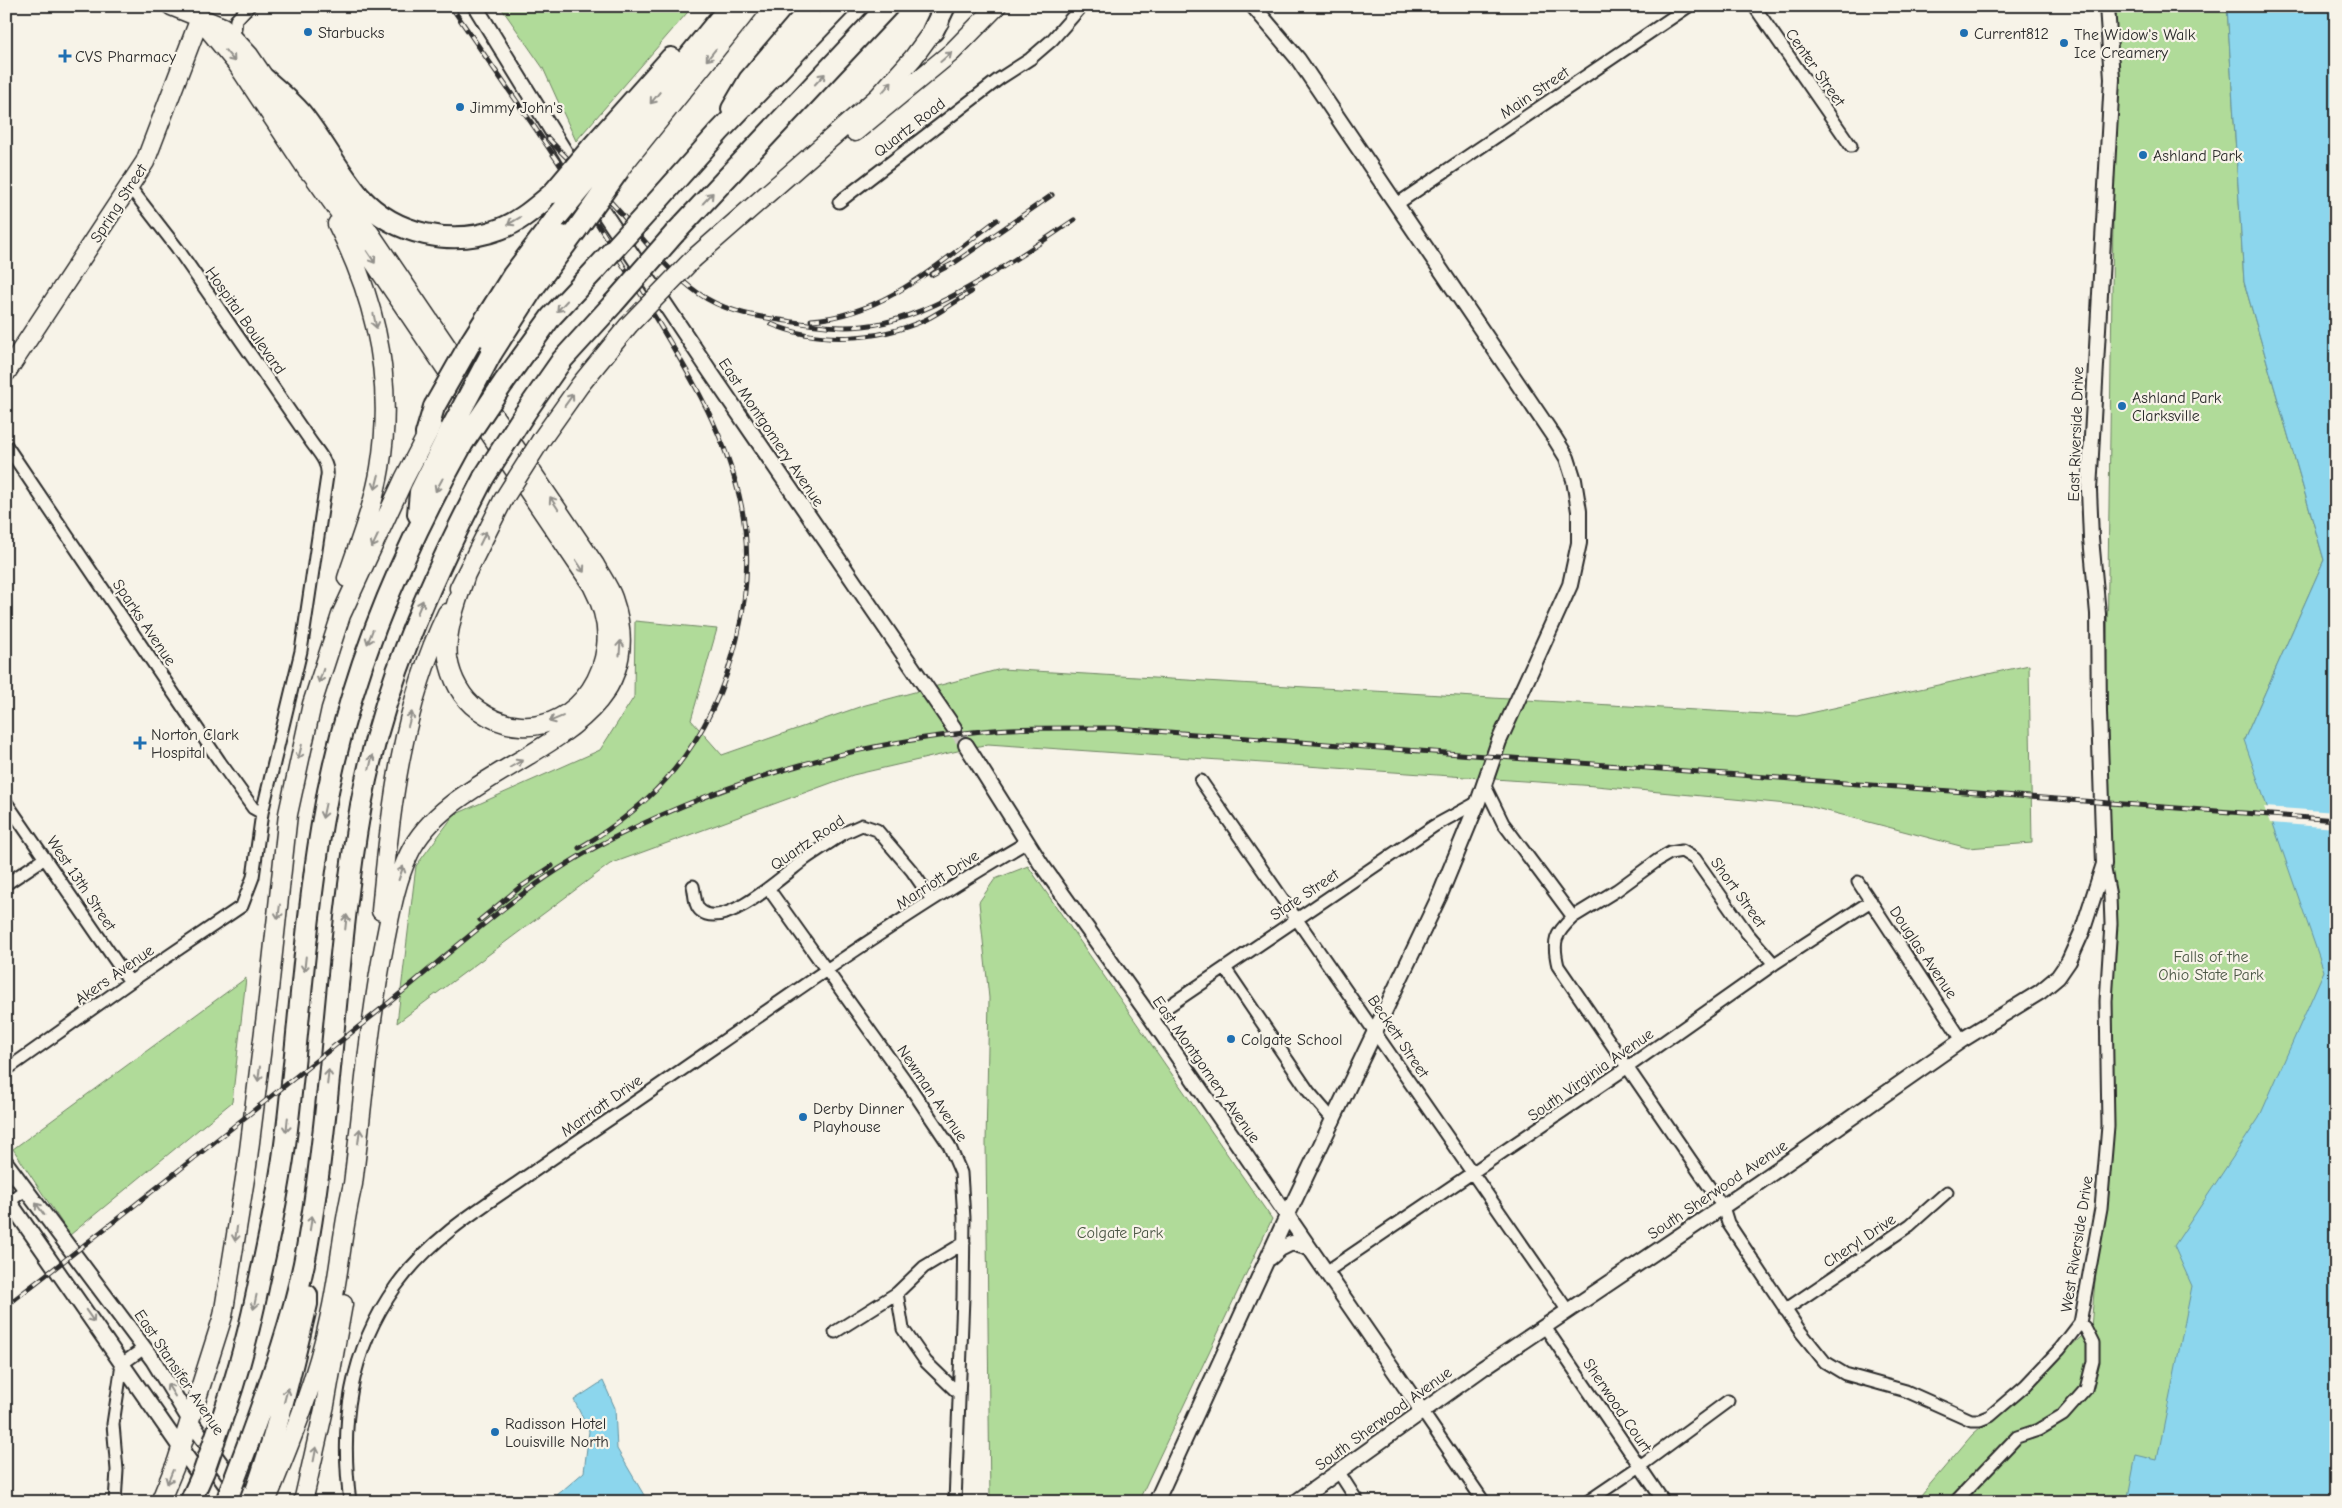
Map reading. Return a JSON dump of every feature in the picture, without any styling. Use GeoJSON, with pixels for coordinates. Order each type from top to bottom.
{"type":"FeatureCollection","features":[{"type":"Feature","properties":{"kind":"highway"},"geometry":{"type":"LineString","coordinates":[[191,1501],[204,1471],[225,1410],[250,1327],[280,1183],[314,880],[330,786],[344,722],[369,640],[417,528],[447,423],[481,347],[532,290],[605,159],[718,6]]}},
{"type":"Feature","properties":{"kind":"highway"},"geometry":{"type":"LineString","coordinates":[[719,132],[749,80],[812,6]]}},
{"type":"Feature","properties":{"kind":"highway"},"geometry":{"type":"LineString","coordinates":[[426,434],[447,423],[504,382],[551,317],[719,132],[840,6]]}},
{"type":"Feature","properties":{"kind":"highway"},"geometry":{"type":"LineString","coordinates":[[226,1502],[283,1343],[306,1251],[315,1195],[351,873],[361,803],[373,752],[395,677],[419,609],[484,477],[562,360],[675,233],[888,6]]}},
{"type":"Feature","properties":{"kind":"highway"},"geometry":{"type":"LineString","coordinates":[[933,31],[945,6]]}},
{"type":"Feature","properties":{"kind":"highway"},"geometry":{"type":"LineString","coordinates":[[265,79],[301,113],[359,195],[398,226],[435,237],[471,237],[501,229],[531,211],[553,192],[605,159],[741,10]]}},
{"type":"Feature","properties":{"kind":"highway"},"geometry":{"type":"LineString","coordinates":[[447,423],[481,347]]}},
{"type":"Feature","properties":{"kind":"highway"},"geometry":{"type":"LineString","coordinates":[[250,1502],[262,1475],[286,1396],[307,1304],[306,1251]]}},
{"type":"Feature","properties":{"kind":"main road"},"geometry":{"type":"LineString","coordinates":[[171,6],[223,27],[234,37],[265,79],[595,565],[613,597],[621,636],[620,657],[614,675],[598,702],[584,717],[549,745],[466,793],[422,830],[402,870],[393,899],[379,971],[353,1184],[344,1218],[330,1315],[308,1394],[266,1502]]}},
{"type":"Feature","properties":{"kind":"main road"},"geometry":{"type":"LineString","coordinates":[[379,971],[381,913],[389,828],[409,722],[437,634],[503,500],[540,440],[580,385],[628,326],[693,259],[878,97],[933,31],[950,6]]}},
{"type":"Feature","properties":{"kind":"main road"},"geometry":{"type":"LineString","coordinates":[[742,215],[779,192],[906,92],[952,52],[997,6]]}},
{"type":"Feature","properties":{"kind":"main road"},"geometry":{"type":"LineString","coordinates":[[200,18],[237,64],[359,240],[592,584],[600,601],[605,619],[606,646],[596,680],[576,707],[550,722],[524,726],[497,721],[468,702],[455,681],[448,651],[456,606],[465,577]]}},
{"type":"Feature","properties":{"kind":"main road","name":"Spring Street"},"geometry":{"type":"LineString","coordinates":[[6,373],[146,162],[200,18]]}},
{"type":"Feature","properties":{"kind":"main road"},"geometry":{"type":"LineString","coordinates":[[302,160],[345,240],[364,285],[381,350],[385,412],[380,469],[342,594],[341,615]]}},
{"type":"Feature","properties":{"kind":"main road"},"geometry":{"type":"LineString","coordinates":[[160,1502],[180,1449],[223,1316],[247,1166],[290,804],[312,704],[341,615],[426,434]]}},
{"type":"Feature","properties":{"kind":"main road"},"geometry":{"type":"LineString","coordinates":[[303,1502],[341,1322],[355,1220],[353,1184]]}},
{"type":"Feature","properties":{"kind":"street"},"geometry":{"type":"LineString","coordinates":[[234,37],[236,20],[249,6]]}},
{"type":"Feature","properties":{"kind":"street","name":"East Montgomery Avenue"},"geometry":{"type":"LineString","coordinates":[[475,6],[565,154],[710,373],[954,728]]}},
{"type":"Feature","properties":{"kind":"street","name":"Quartz Road"},"geometry":{"type":"LineString","coordinates":[[839,202],[999,79],[1030,59],[1052,40],[1082,6]]}},
{"type":"Feature","properties":{"kind":"street"},"geometry":{"type":"LineString","coordinates":[[1156,1502],[1287,1216],[1334,1122],[1439,897],[1478,802],[1499,742],[1570,585],[1580,543],[1579,511],[1567,458],[1298,60],[1253,6]]}},
{"type":"Feature","properties":{"kind":"street","name":"Main Street"},"geometry":{"type":"LineString","coordinates":[[1397,204],[1418,192],[1689,6]]}},
{"type":"Feature","properties":{"kind":"street","name":"Center Street"},"geometry":{"type":"LineString","coordinates":[[1754,6],[1851,146]]}},
{"type":"Feature","properties":{"kind":"street","name":"East Riverside Drive"},"geometry":{"type":"LineString","coordinates":[[2104,864],[2098,614],[2089,490],[2112,79],[2107,6]]}},
{"type":"Feature","properties":{"kind":"street","name":"Hospital Boulevard"},"geometry":{"type":"LineString","coordinates":[[129,186],[177,248],[311,442],[328,470],[301,651],[262,812]]}},
{"type":"Feature","properties":{"kind":"street","name":"Sparks Avenue"},"geometry":{"type":"LineString","coordinates":[[6,445],[225,770],[253,808],[262,812]]}},
{"type":"Feature","properties":{"kind":"street","name":"East Montgomery Avenue"},"geometry":{"type":"LineString","coordinates":[[966,746],[1027,842],[1152,1018],[1422,1412]]}},
{"type":"Feature","properties":{"kind":"street","name":"Beckett Street"},"geometry":{"type":"LineString","coordinates":[[1202,781],[1377,1031],[1472,1174],[1568,1311]]}},
{"type":"Feature","properties":{"kind":"street"},"geometry":{"type":"LineString","coordinates":[[1484,784],[1503,823],[1573,917],[1558,932],[1554,951],[1558,966],[1723,1207],[1728,1223],[1816,1352],[1833,1367],[1863,1380],[1923,1397],[1971,1420],[1980,1420],[1990,1416],[2025,1386],[2060,1349],[2080,1323]]}},
{"type":"Feature","properties":{"kind":"street","name":"West 13th Street"},"geometry":{"type":"LineString","coordinates":[[6,802],[130,982]]}},
{"type":"Feature","properties":{"kind":"street","name":"State Street"},"geometry":{"type":"LineString","coordinates":[[1152,1018],[1434,826],[1478,802]]}},
{"type":"Feature","properties":{"kind":"street","name":"Akers Avenue"},"geometry":{"type":"LineString","coordinates":[[6,1070],[130,982],[242,906],[253,877],[262,812]]}},
{"type":"Feature","properties":{"kind":"street","name":"Quartz Road"},"geometry":{"type":"LineString","coordinates":[[694,886],[697,906],[707,914],[725,913],[744,905],[807,858],[844,833],[862,825],[877,830],[912,871],[932,900]]}},
{"type":"Feature","properties":{"kind":"street","name":"Marriott Drive"},"geometry":{"type":"LineString","coordinates":[[350,1502],[345,1462],[346,1420],[351,1388],[365,1342],[378,1314],[411,1266],[458,1224],[932,900],[1027,842]]}},
{"type":"Feature","properties":{"kind":"street","name":"Short Street"},"geometry":{"type":"LineString","coordinates":[[1573,917],[1617,890],[1670,853],[1682,851],[1695,859],[1747,933],[1774,964]]}},
{"type":"Feature","properties":{"kind":"street"},"geometry":{"type":"LineString","coordinates":[[6,884],[46,858]]}},
{"type":"Feature","properties":{"kind":"street","name":"South Sherwood Avenue"},"geometry":{"type":"LineString","coordinates":[[1296,1502],[1422,1412],[1723,1207],[1962,1040],[2040,992],[2058,978],[2069,961],[2082,932],[2104,864]]}},
{"type":"Feature","properties":{"kind":"street","name":"West Riverside Drive"},"geometry":{"type":"LineString","coordinates":[[1955,1502],[2017,1437],[2038,1430],[2063,1416],[2086,1389],[2093,1361],[2092,1343],[2086,1329],[2080,1323],[2101,1208],[2108,1126],[2106,1001],[2111,924],[2110,896],[2104,864]]}},
{"type":"Feature","properties":{"kind":"street","name":"Douglas Avenue"},"geometry":{"type":"LineString","coordinates":[[1858,882],[1962,1040]]}},
{"type":"Feature","properties":{"kind":"street","name":"Newman Avenue"},"geometry":{"type":"LineString","coordinates":[[768,888],[910,1087],[957,1158],[962,1173],[964,1243],[954,1502]]}},
{"type":"Feature","properties":{"kind":"street","name":"South Virginia Avenue"},"geometry":{"type":"LineString","coordinates":[[1326,1272],[1628,1067],[1774,964],[1870,901]]}},
{"type":"Feature","properties":{"kind":"street"},"geometry":{"type":"LineString","coordinates":[[1226,968],[1309,1092],[1334,1122]]}},
{"type":"Feature","properties":{"kind":"street","name":"East Stansifer Avenue"},"geometry":{"type":"LineString","coordinates":[[6,1163],[144,1348],[189,1419],[250,1502]]}},
{"type":"Feature","properties":{"kind":"street"},"geometry":{"type":"LineString","coordinates":[[26,1189],[7,1201],[218,1502]]}},
{"type":"Feature","properties":{"kind":"street","name":"Cheryl Drive"},"geometry":{"type":"LineString","coordinates":[[1786,1310],[1910,1224],[1947,1192]]}},
{"type":"Feature","properties":{"kind":"street"},"geometry":{"type":"LineString","coordinates":[[835,1332],[898,1293],[924,1267],[964,1243]]}},
{"type":"Feature","properties":{"kind":"street"},"geometry":{"type":"LineString","coordinates":[[1268,1261],[1280,1249],[1292,1243],[1310,1248]]}},
{"type":"Feature","properties":{"kind":"street"},"geometry":{"type":"LineString","coordinates":[[898,1293],[903,1329],[926,1362],[958,1393]]}},
{"type":"Feature","properties":{"kind":"street","name":"Sherwood Court"},"geometry":{"type":"LineString","coordinates":[[1545,1327],[1664,1502]]}},
{"type":"Feature","properties":{"kind":"street"},"geometry":{"type":"LineString","coordinates":[[115,1502],[117,1470],[114,1424],[122,1364],[144,1348]]}},
{"type":"Feature","properties":{"kind":"street"},"geometry":{"type":"LineString","coordinates":[[1587,1502],[1640,1466],[1728,1401]]}},
{"type":"Feature","properties":{"kind":"street"},"geometry":{"type":"LineString","coordinates":[[1422,1412],[1484,1502]]}},
{"type":"Feature","properties":{"kind":"street"},"geometry":{"type":"LineString","coordinates":[[1338,1471],[1358,1502]]}},
{"type":"Feature","properties":{"kind":"green space"},"geometry":{"type":"Polygon","coordinates":[[[500,6],[693,6],[576,141],[543,68],[500,6]]]}},
{"type":"Feature","properties":{"kind":"green space","name":"Falls of the Ohio State Park"},"geometry":{"type":"Polygon","coordinates":[[[2116,6],[2227,6],[2244,282],[2324,560],[2244,740],[2336,748],[2336,1222],[2220,1502],[1915,1502],[1972,1435],[2091,1328],[2108,1126],[2104,864],[2116,6]]]}},
{"type":"Feature","properties":{"kind":"green space"},"geometry":{"type":"Polygon","coordinates":[[[635,621],[717,629],[691,720],[722,755],[862,706],[1001,669],[1797,716],[2029,665],[2032,843],[1968,848],[1808,806],[1596,786],[988,744],[853,775],[610,864],[397,1023],[416,866],[454,815],[600,750],[634,697],[635,621]]]}},
{"type":"Feature","properties":{"kind":"green space","name":"Colgate Park"},"geometry":{"type":"Polygon","coordinates":[[[1028,866],[1272,1219],[1138,1502],[990,1502],[986,1143],[989,998],[979,902],[995,879],[1028,866]]]}},
{"type":"Feature","properties":{"kind":"green space"},"geometry":{"type":"Polygon","coordinates":[[[246,978],[232,1102],[70,1235],[13,1149],[246,978]]]}},
{"type":"Feature","properties":{"kind":"water"},"geometry":{"type":"Polygon","coordinates":[[[2227,6],[2336,6],[2336,1502],[2127,1502],[2136,1455],[2157,1460],[2192,1286],[2174,1246],[2259,1118],[2324,971],[2244,740],[2324,560],[2244,282],[2227,6]]]}},
{"type":"Feature","properties":{"kind":"water"},"geometry":{"type":"Polygon","coordinates":[[[603,1381],[615,1408],[617,1449],[648,1502],[549,1502],[584,1472],[589,1431],[574,1400],[603,1381]]]}},
{"type":"Feature","properties":{"kind":"pier"},"geometry":{"type":"Polygon","coordinates":[[[2264,807],[2336,812],[2336,828],[2270,823],[2264,807]]]}},
{"type":"Feature","properties":{"kind":"tunnel"},"geometry":{"type":"LineString","coordinates":[[954,728],[966,745]]}},
{"type":"Feature","properties":{"kind":"railway"},"geometry":{"type":"LineString","coordinates":[[451,6],[575,187],[683,364],[710,415],[721,441],[739,495],[745,530],[744,603],[737,639],[726,675],[712,709],[695,741],[664,782],[630,813],[579,848]]}},
{"type":"Feature","properties":{"kind":"railway"},"geometry":{"type":"LineString","coordinates":[[548,138],[609,200],[662,261],[685,283],[717,304],[748,314],[769,318],[842,327],[863,326],[890,321],[945,300],[973,285],[1074,220]]}},
{"type":"Feature","properties":{"kind":"railway"},"geometry":{"type":"LineString","coordinates":[[931,275],[954,263],[1052,195]]}},
{"type":"Feature","properties":{"kind":"railway"},"geometry":{"type":"LineString","coordinates":[[811,320],[838,316],[887,298],[932,269],[997,220]]}},
{"type":"Feature","properties":{"kind":"railway"},"geometry":{"type":"LineString","coordinates":[[771,324],[809,335],[828,337],[868,336],[907,327],[925,320],[971,292]]}},
{"type":"Feature","properties":{"kind":"railway"},"geometry":{"type":"LineString","coordinates":[[6,1306],[386,1005],[489,920],[542,880],[570,862],[642,824],[687,804],[780,771],[876,747],[924,738],[991,730],[1115,728],[2336,820]]}},
{"type":"Feature","properties":{"kind":"railway"},"geometry":{"type":"LineString","coordinates":[[480,920],[519,888],[552,866]]}},
{"type":"Feature","properties":{"kind":"place","name":"Starbucks"},"geometry":{"type":"Point","coordinates":[308,32]}},
{"type":"Feature","properties":{"kind":"place","name":"Current812"},"geometry":{"type":"Point","coordinates":[1964,33]}},
{"type":"Feature","properties":{"kind":"place","name":"The Widow's Walk Ice Creamery"},"geometry":{"type":"Point","coordinates":[2064,43]}},
{"type":"Feature","properties":{"kind":"place","name":"CVS Pharmacy"},"geometry":{"type":"Point","coordinates":[65,56]}},
{"type":"Feature","properties":{"kind":"place","name":"Jimmy John's"},"geometry":{"type":"Point","coordinates":[460,107]}},
{"type":"Feature","properties":{"kind":"place","name":"Ashland Park"},"geometry":{"type":"Point","coordinates":[2143,155]}},
{"type":"Feature","properties":{"kind":"place","name":"Ashland Park Clarksville"},"geometry":{"type":"Point","coordinates":[2122,406]}},
{"type":"Feature","properties":{"kind":"place","name":"Norton Clark Hospital"},"geometry":{"type":"Point","coordinates":[140,743]}},
{"type":"Feature","properties":{"kind":"place","name":"Colgate School"},"geometry":{"type":"Point","coordinates":[1231,1039]}},
{"type":"Feature","properties":{"kind":"place","name":"Derby Dinner Playhouse"},"geometry":{"type":"Point","coordinates":[803,1117]}},
{"type":"Feature","properties":{"kind":"place","name":"Radisson Hotel Louisville North"},"geometry":{"type":"Point","coordinates":[495,1432]}}]}
